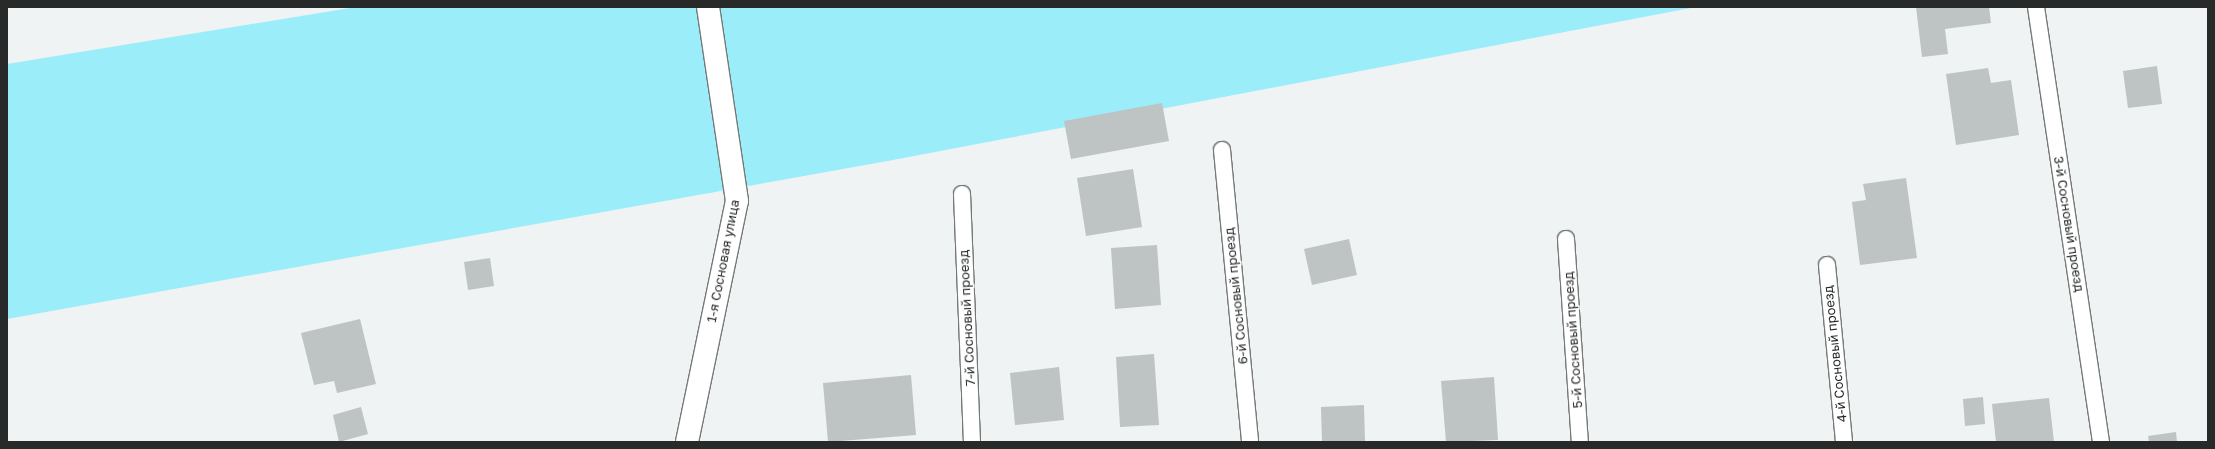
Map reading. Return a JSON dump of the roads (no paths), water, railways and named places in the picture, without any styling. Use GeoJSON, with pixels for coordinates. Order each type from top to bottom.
{"type":"FeatureCollection","features":[{"type":"Feature","properties":{"kind":"street","name":"1-я Сосновая улица"},"geometry":{"type":"LineString","coordinates":[[687,442],[736,201],[708,7]]}},
{"type":"Feature","properties":{"kind":"lane","name":"3-й Сосновый проезд"},"geometry":{"type":"LineString","coordinates":[[2036,7],[2102,442]]}},
{"type":"Feature","properties":{"kind":"lane","name":"6-й Сосновый проезд"},"geometry":{"type":"LineString","coordinates":[[1222,150],[1250,442]]}},
{"type":"Feature","properties":{"kind":"lane","name":"7-й Сосновый проезд"},"geometry":{"type":"LineString","coordinates":[[962,194],[972,442]]}},
{"type":"Feature","properties":{"kind":"lane","name":"5-й Сосновый проезд"},"geometry":{"type":"LineString","coordinates":[[1566,239],[1580,442]]}},
{"type":"Feature","properties":{"kind":"lane","name":"4-й Сосновый проезд"},"geometry":{"type":"LineString","coordinates":[[1827,265],[1844,442]]}}]}
